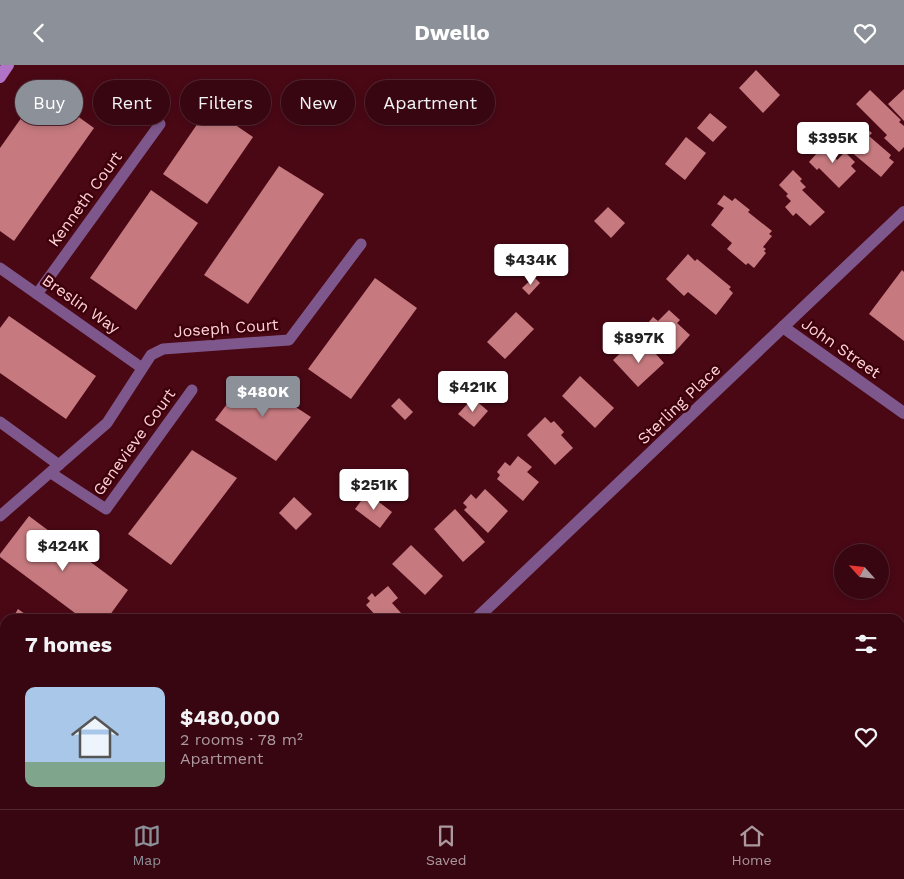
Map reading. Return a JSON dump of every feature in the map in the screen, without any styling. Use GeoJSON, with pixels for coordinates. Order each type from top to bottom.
{"type":"FeatureCollection","features":[{"type":"Feature","properties":{"kind":"street","name":"Sterling Place"},"geometry":{"type":"LineString","coordinates":[[481,614],[904,212]]}},
{"type":"Feature","properties":{"kind":"street","name":"John Street"},"geometry":{"type":"LineString","coordinates":[[783,327],[904,413]]}},
{"type":"Feature","properties":{"kind":"lane","name":"Kenneth Court"},"geometry":{"type":"LineString","coordinates":[[37,294],[159,125]]}},
{"type":"Feature","properties":{"kind":"lane","name":"Joseph Court"},"geometry":{"type":"LineString","coordinates":[[0,516],[107,423],[151,355],[164,349],[289,340],[361,244]]}},
{"type":"Feature","properties":{"kind":"lane","name":"Breslin Way"},"geometry":{"type":"LineString","coordinates":[[0,268],[142,368]]}},
{"type":"Feature","properties":{"kind":"lane","name":"Genevieve Court"},"geometry":{"type":"LineString","coordinates":[[55,469],[106,509],[192,390]]}},
{"type":"Feature","properties":{"kind":"lane"},"geometry":{"type":"LineString","coordinates":[[0,422],[55,469]]}},
{"type":"Feature","properties":{"kind":"building"},"geometry":{"type":"Polygon","coordinates":[[[756,70],[780,95],[763,113],[739,88],[756,70]]]}},
{"type":"Feature","properties":{"kind":"building"},"geometry":{"type":"Polygon","coordinates":[[[904,89],[904,121],[888,104],[904,89]]]}},
{"type":"Feature","properties":{"kind":"building"},"geometry":{"type":"Polygon","coordinates":[[[870,90],[901,120],[899,122],[904,126],[904,147],[899,152],[884,138],[887,135],[856,104],[870,90]]]}},
{"type":"Feature","properties":{"kind":"building"},"geometry":{"type":"Polygon","coordinates":[[[710,113],[727,127],[713,142],[697,128],[710,113]]]}},
{"type":"Feature","properties":{"kind":"building"},"geometry":{"type":"Polygon","coordinates":[[[83,120],[94,128],[14,241],[0,231],[0,148],[16,125],[83,125],[83,120]]]}},
{"type":"Feature","properties":{"kind":"building"},"geometry":{"type":"Polygon","coordinates":[[[861,124],[872,133],[869,136],[891,155],[889,158],[894,162],[881,177],[843,145],[861,124]]]}},
{"type":"Feature","properties":{"kind":"building"},"geometry":{"type":"Polygon","coordinates":[[[197,125],[235,125],[253,137],[207,204],[163,174],[197,125]]]}},
{"type":"Feature","properties":{"kind":"building"},"geometry":{"type":"Polygon","coordinates":[[[686,137],[706,153],[685,180],[665,164],[686,137]]]}},
{"type":"Feature","properties":{"kind":"building"},"geometry":{"type":"Polygon","coordinates":[[[824,140],[835,151],[832,154],[837,160],[845,152],[855,162],[851,166],[856,171],[839,188],[819,168],[817,170],[809,162],[818,152],[815,149],[824,140]]]}},
{"type":"Feature","properties":{"kind":"building"},"geometry":{"type":"Polygon","coordinates":[[[279,166],[324,194],[248,304],[204,275],[279,166]]]}},
{"type":"Feature","properties":{"kind":"building"},"geometry":{"type":"Polygon","coordinates":[[[793,170],[802,179],[800,181],[806,187],[802,190],[825,212],[810,226],[796,213],[793,216],[785,207],[791,201],[786,196],[788,194],[779,185],[793,170]]]}},
{"type":"Feature","properties":{"kind":"building"},"geometry":{"type":"Polygon","coordinates":[[[151,190],[198,223],[136,310],[90,278],[151,190]]]}},
{"type":"Feature","properties":{"kind":"building"},"geometry":{"type":"Polygon","coordinates":[[[724,195],[732,201],[735,198],[750,210],[748,212],[772,231],[769,234],[772,236],[763,247],[766,249],[764,251],[766,253],[754,268],[748,263],[746,265],[727,249],[732,243],[711,225],[724,208],[717,204],[724,195]]]}},
{"type":"Feature","properties":{"kind":"building"},"geometry":{"type":"Polygon","coordinates":[[[608,207],[625,223],[611,238],[594,221],[608,207]]]}},
{"type":"Feature","properties":{"kind":"building"},"geometry":{"type":"Polygon","coordinates":[[[688,254],[695,261],[697,259],[731,287],[729,289],[733,293],[716,315],[688,292],[684,296],[666,279],[688,254]]]}},
{"type":"Feature","properties":{"kind":"building"},"geometry":{"type":"Polygon","coordinates":[[[902,270],[904,272],[904,341],[869,314],[902,270]]]}},
{"type":"Feature","properties":{"kind":"building"},"geometry":{"type":"Polygon","coordinates":[[[534,277],[540,283],[529,295],[522,288],[534,277]]]}},
{"type":"Feature","properties":{"kind":"building"},"geometry":{"type":"Polygon","coordinates":[[[375,278],[417,308],[351,399],[308,369],[375,278]]]}},
{"type":"Feature","properties":{"kind":"building"},"geometry":{"type":"Polygon","coordinates":[[[669,310],[680,320],[677,323],[690,335],[673,354],[644,328],[653,317],[658,321],[669,310]]]}},
{"type":"Feature","properties":{"kind":"building"},"geometry":{"type":"Polygon","coordinates":[[[516,312],[534,329],[505,359],[487,342],[516,312]]]}},
{"type":"Feature","properties":{"kind":"building"},"geometry":{"type":"Polygon","coordinates":[[[9,316],[96,376],[66,419],[0,373],[0,328],[9,316]]]}},
{"type":"Feature","properties":{"kind":"building"},"geometry":{"type":"Polygon","coordinates":[[[647,344],[664,363],[638,387],[613,360],[628,346],[636,354],[647,344]]]}},
{"type":"Feature","properties":{"kind":"building"},"geometry":{"type":"Polygon","coordinates":[[[248,376],[311,417],[276,461],[215,420],[248,376]]]}},
{"type":"Feature","properties":{"kind":"building"},"geometry":{"type":"Polygon","coordinates":[[[580,376],[614,408],[595,428],[562,396],[580,376]]]}},
{"type":"Feature","properties":{"kind":"building"},"geometry":{"type":"Polygon","coordinates":[[[399,398],[413,412],[405,420],[391,406],[399,398]]]}},
{"type":"Feature","properties":{"kind":"building"},"geometry":{"type":"Polygon","coordinates":[[[473,398],[488,411],[474,427],[458,414],[473,398]]]}},
{"type":"Feature","properties":{"kind":"building"},"geometry":{"type":"Polygon","coordinates":[[[545,417],[551,423],[554,421],[564,432],[561,435],[573,448],[555,465],[527,435],[545,417]]]}},
{"type":"Feature","properties":{"kind":"building"},"geometry":{"type":"Polygon","coordinates":[[[192,450],[237,478],[171,565],[128,534],[192,450]]]}},
{"type":"Feature","properties":{"kind":"building"},"geometry":{"type":"Polygon","coordinates":[[[518,456],[532,467],[527,472],[539,482],[523,501],[497,479],[500,475],[497,472],[505,462],[510,466],[518,456]]]}},
{"type":"Feature","properties":{"kind":"building"},"geometry":{"type":"Polygon","coordinates":[[[485,489],[508,511],[488,533],[464,510],[467,507],[463,503],[471,494],[476,499],[485,489]]]}},
{"type":"Feature","properties":{"kind":"building"},"geometry":{"type":"Polygon","coordinates":[[[367,493],[392,512],[380,528],[355,509],[367,493]]]}},
{"type":"Feature","properties":{"kind":"building"},"geometry":{"type":"Polygon","coordinates":[[[294,497],[312,514],[296,530],[279,513],[294,497]]]}},
{"type":"Feature","properties":{"kind":"building"},"geometry":{"type":"Polygon","coordinates":[[[455,509],[485,542],[463,562],[434,529],[455,509]]]}},
{"type":"Feature","properties":{"kind":"building"},"geometry":{"type":"Polygon","coordinates":[[[29,516],[128,590],[111,614],[76,614],[0,557],[0,554],[29,516]]]}},
{"type":"Feature","properties":{"kind":"building"},"geometry":{"type":"Polygon","coordinates":[[[411,545],[443,576],[425,595],[392,564],[411,545]]]}},
{"type":"Feature","properties":{"kind":"building"},"geometry":{"type":"Polygon","coordinates":[[[388,586],[398,598],[392,603],[401,613],[374,614],[366,605],[370,601],[367,598],[372,593],[375,597],[388,586]]]}},
{"type":"Feature","properties":{"kind":"building"},"geometry":{"type":"Polygon","coordinates":[[[18,609],[25,614],[15,614],[18,609]]]}}]}
